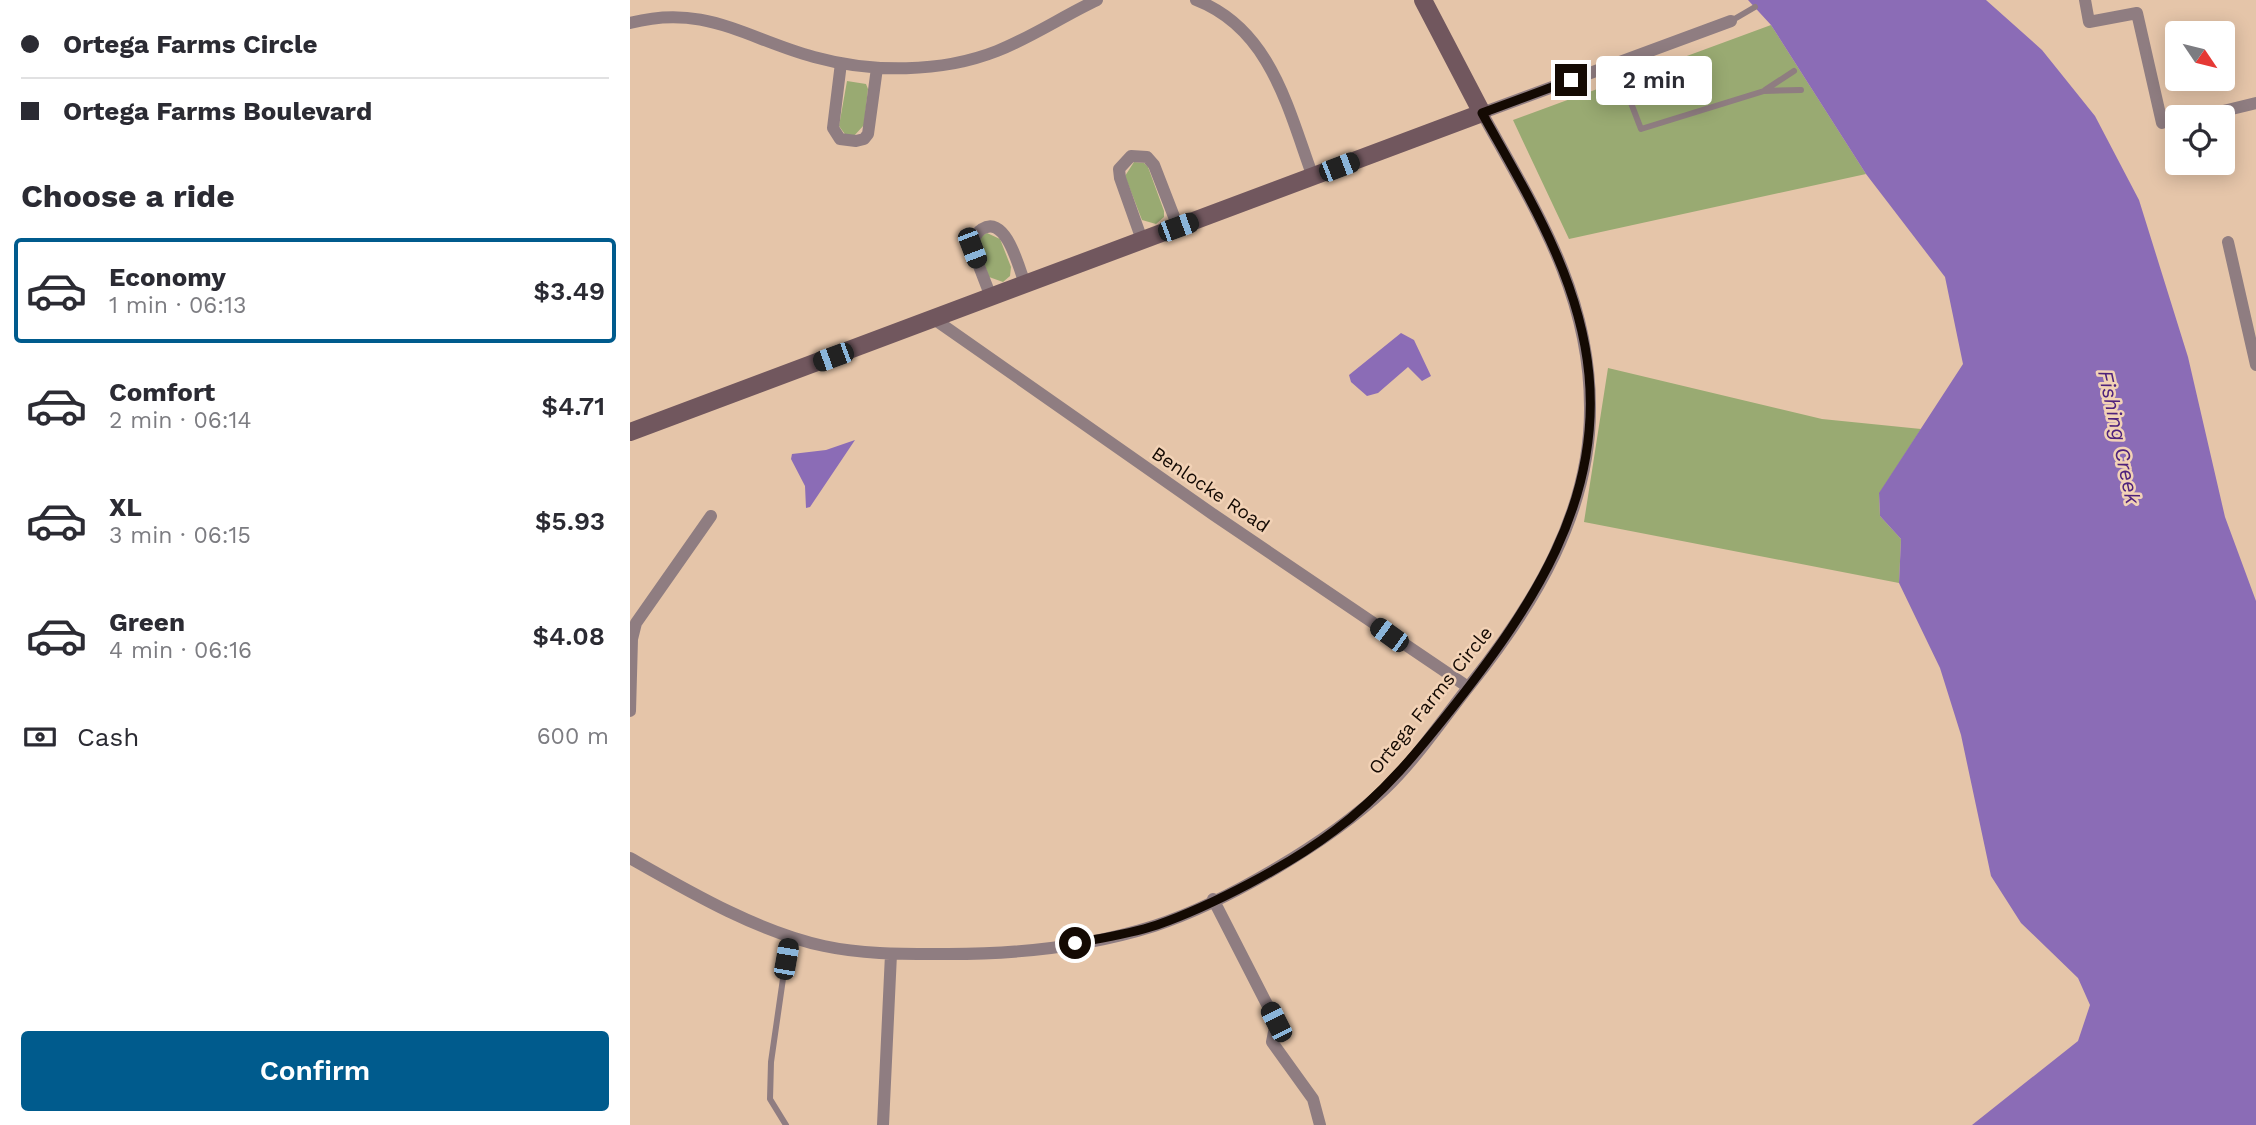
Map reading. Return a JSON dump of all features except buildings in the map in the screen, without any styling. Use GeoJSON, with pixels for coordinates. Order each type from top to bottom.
{"type":"FeatureCollection","features":[{"type":"Feature","properties":{"kind":"street"},"geometry":{"type":"LineString","coordinates":[[630,23],[667,17],[699,18],[726,24],[778,46],[841,63],[877,68],[920,68],[995,52],[1097,0]]}},
{"type":"Feature","properties":{"kind":"street"},"geometry":{"type":"LineString","coordinates":[[1196,0],[1228,16],[1263,53],[1275,75],[1313,177]]}},
{"type":"Feature","properties":{"kind":"street"},"geometry":{"type":"LineString","coordinates":[[1423,0],[1482,113]]}},
{"type":"Feature","properties":{"kind":"street"},"geometry":{"type":"LineString","coordinates":[[2085,0],[2089,22],[2137,13],[2162,123]]}},
{"type":"Feature","properties":{"kind":"street"},"geometry":{"type":"LineString","coordinates":[[630,432],[1731,21]]}},
{"type":"Feature","properties":{"kind":"street"},"geometry":{"type":"LineString","coordinates":[[841,63],[833,128],[840,139],[856,141],[868,134],[877,68]]}},
{"type":"Feature","properties":{"kind":"street"},"geometry":{"type":"LineString","coordinates":[[2235,108],[2256,103]]}},
{"type":"Feature","properties":{"kind":"street","name":"Ortega Farms Circle"},"geometry":{"type":"LineString","coordinates":[[630,858],[699,898],[790,936],[824,946],[891,954],[1023,952],[1156,925],[1275,868],[1347,821],[1386,787],[1468,687],[1532,598],[1552,563],[1577,498],[1590,422],[1589,374],[1583,329],[1568,276],[1482,113]]}},
{"type":"Feature","properties":{"kind":"street"},"geometry":{"type":"LineString","coordinates":[[1142,240],[1120,178],[1119,169],[1131,156],[1147,158],[1154,165],[1178,227]]}},
{"type":"Feature","properties":{"kind":"street"},"geometry":{"type":"LineString","coordinates":[[991,297],[972,248],[978,232],[985,227],[992,226],[1004,233],[1025,284]]}},
{"type":"Feature","properties":{"kind":"street"},"geometry":{"type":"LineString","coordinates":[[2228,242],[2256,367]]}},
{"type":"Feature","properties":{"kind":"street","name":"Benlocke Road"},"geometry":{"type":"LineString","coordinates":[[934,319],[1203,508],[1468,687]]}},
{"type":"Feature","properties":{"kind":"street"},"geometry":{"type":"LineString","coordinates":[[630,711],[633,620],[710,516]]}},
{"type":"Feature","properties":{"kind":"street"},"geometry":{"type":"LineString","coordinates":[[1213,899],[1276,1022],[1272,1042],[1313,1099],[1320,1125]]}},
{"type":"Feature","properties":{"kind":"street"},"geometry":{"type":"LineString","coordinates":[[883,1125],[891,954]]}},
{"type":"Feature","properties":{"kind":"lane"},"geometry":{"type":"LineString","coordinates":[[1731,21],[1755,7]]}},
{"type":"Feature","properties":{"kind":"lane"},"geometry":{"type":"LineString","coordinates":[[1616,64],[1641,129],[1764,91],[1801,90]]}},
{"type":"Feature","properties":{"kind":"lane"},"geometry":{"type":"LineString","coordinates":[[1764,91],[1794,71]]}},
{"type":"Feature","properties":{"kind":"lane"},"geometry":{"type":"LineString","coordinates":[[786,1125],[770,1099],[771,1062],[790,936]]}},
{"type":"Feature","properties":{"kind":"green space"},"geometry":{"type":"Polygon","coordinates":[[[1771,25],[1866,174],[1569,239],[1513,120],[1771,25]]]}},
{"type":"Feature","properties":{"kind":"green space"},"geometry":{"type":"Polygon","coordinates":[[[847,81],[866,84],[868,89],[864,125],[853,137],[847,137],[839,126],[847,81]]]}},
{"type":"Feature","properties":{"kind":"green space"},"geometry":{"type":"Polygon","coordinates":[[[1134,162],[1144,163],[1148,167],[1164,211],[1164,217],[1156,224],[1142,220],[1125,176],[1134,162]]]}},
{"type":"Feature","properties":{"kind":"green space"},"geometry":{"type":"Polygon","coordinates":[[[987,233],[1000,239],[1011,267],[1010,276],[1003,282],[989,277],[978,246],[980,237],[987,233]]]}},
{"type":"Feature","properties":{"kind":"green space"},"geometry":{"type":"Polygon","coordinates":[[[1608,368],[1822,419],[1921,429],[1879,494],[1880,516],[1901,539],[1899,583],[1584,522],[1608,368]]]}},
{"type":"Feature","properties":{"kind":"water","name":"Fishing Creek"},"geometry":{"type":"Polygon","coordinates":[[[1748,0],[1986,0],[2042,50],[2095,116],[2139,200],[2188,357],[2225,517],[2256,601],[2256,1125],[1972,1125],[2078,1041],[2090,1005],[2078,978],[2021,923],[1991,876],[1961,735],[1940,668],[1899,583],[1901,539],[1880,516],[1879,493],[1963,364],[1945,277],[1866,174],[1771,25],[1748,0]]]}},
{"type":"Feature","properties":{"kind":"water"},"geometry":{"type":"Polygon","coordinates":[[[1401,333],[1414,340],[1431,376],[1422,381],[1408,367],[1378,393],[1367,396],[1351,382],[1349,375],[1401,333]]]}},
{"type":"Feature","properties":{"kind":"water"},"geometry":{"type":"Polygon","coordinates":[[[855,440],[810,507],[806,508],[805,486],[791,459],[792,454],[826,450],[855,440]]]}},
{"type":"Feature","properties":{"kind":"route"},"geometry":{"type":"LineString","coordinates":[[1075,943],[1119,935],[1177,917],[1275,868],[1333,832],[1386,787],[1422,746],[1484,668],[1532,598],[1552,563],[1580,489],[1590,422],[1589,374],[1583,329],[1568,276],[1482,113],[1571,80]]}}]}
